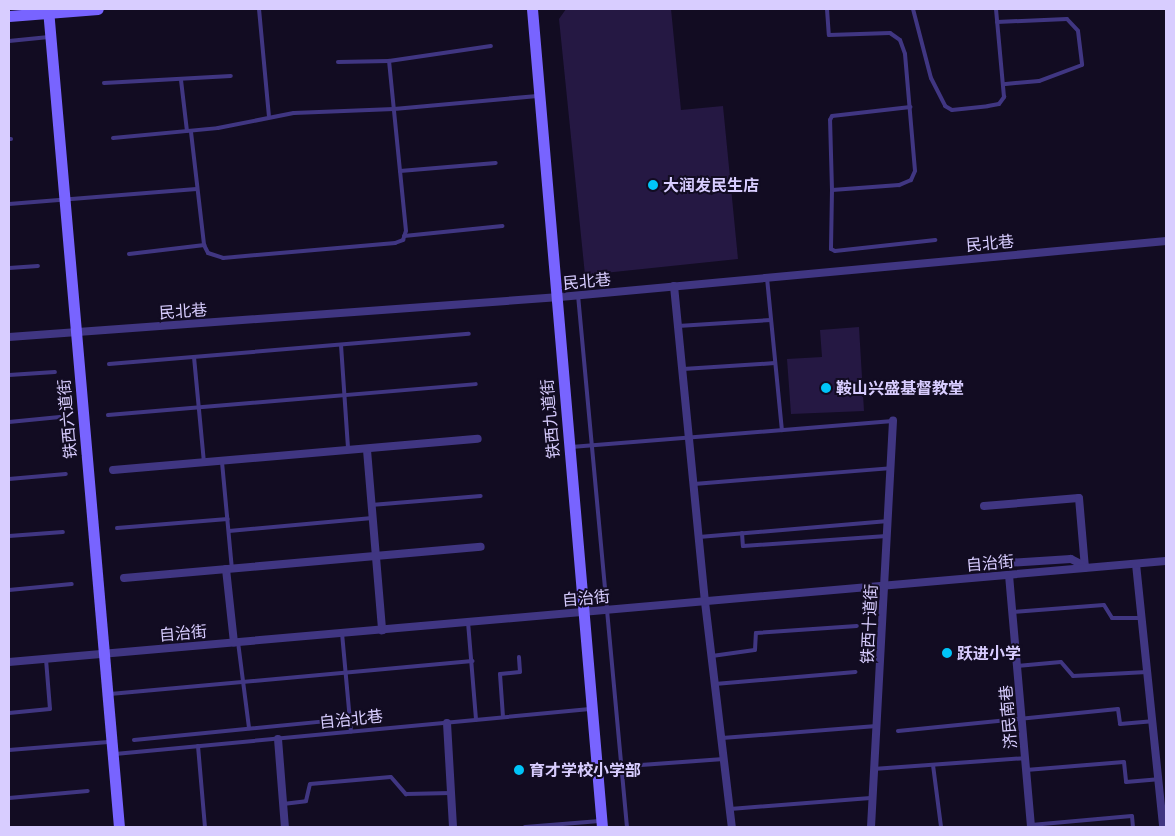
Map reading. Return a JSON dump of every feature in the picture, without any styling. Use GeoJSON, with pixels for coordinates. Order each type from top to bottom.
{"type":"FeatureCollection","features":[{"type":"Feature","properties":{"kind":"main road"},"geometry":{"type":"LineString","coordinates":[[9,16],[49,11],[98,9]]}},
{"type":"Feature","properties":{"kind":"main road","name":"铁西九道街"},"geometry":{"type":"LineString","coordinates":[[532,9],[602,824]]}},
{"type":"Feature","properties":{"kind":"main road","name":"铁西六道街"},"geometry":{"type":"LineString","coordinates":[[49,11],[119,827]]}},
{"type":"Feature","properties":{"kind":"street","name":"民北巷"},"geometry":{"type":"LineString","coordinates":[[9,337],[556,297],[1166,241]]}},
{"type":"Feature","properties":{"kind":"street"},"geometry":{"type":"LineString","coordinates":[[674,286],[705,602],[732,827]]}},
{"type":"Feature","properties":{"kind":"street","name":"铁西十道街"},"geometry":{"type":"LineString","coordinates":[[870,827],[888,536],[893,421]]}},
{"type":"Feature","properties":{"kind":"street"},"geometry":{"type":"LineString","coordinates":[[113,470],[348,452],[478,439]]}},
{"type":"Feature","properties":{"kind":"street"},"geometry":{"type":"LineString","coordinates":[[367,450],[374,556],[382,630]]}},
{"type":"Feature","properties":{"kind":"street"},"geometry":{"type":"LineString","coordinates":[[984,506],[1079,498],[1085,567]]}},
{"type":"Feature","properties":{"kind":"street"},"geometry":{"type":"LineString","coordinates":[[124,578],[481,546]]}},
{"type":"Feature","properties":{"kind":"street"},"geometry":{"type":"LineString","coordinates":[[990,564],[1071,559],[1085,567]]}},
{"type":"Feature","properties":{"kind":"street","name":"自治街"},"geometry":{"type":"LineString","coordinates":[[9,662],[1166,561]]}},
{"type":"Feature","properties":{"kind":"street"},"geometry":{"type":"LineString","coordinates":[[1136,564],[1163,827]]}},
{"type":"Feature","properties":{"kind":"street"},"geometry":{"type":"LineString","coordinates":[[229,569],[236,642]]}},
{"type":"Feature","properties":{"kind":"street","name":"济民南巷"},"geometry":{"type":"LineString","coordinates":[[1009,575],[1031,826]]}},
{"type":"Feature","properties":{"kind":"street"},"geometry":{"type":"LineString","coordinates":[[447,723],[453,827]]}},
{"type":"Feature","properties":{"kind":"street"},"geometry":{"type":"LineString","coordinates":[[278,740],[285,827]]}},
{"type":"Feature","properties":{"kind":"lane"},"geometry":{"type":"LineString","coordinates":[[259,9],[269,116]]}},
{"type":"Feature","properties":{"kind":"lane"},"geometry":{"type":"LineString","coordinates":[[827,9],[829,35],[890,33],[900,40],[905,54],[915,171],[911,180],[899,185],[832,190]]}},
{"type":"Feature","properties":{"kind":"lane"},"geometry":{"type":"LineString","coordinates":[[913,9],[931,78],[945,106],[952,110],[999,104],[1004,97],[996,9]]}},
{"type":"Feature","properties":{"kind":"lane"},"geometry":{"type":"LineString","coordinates":[[997,22],[1068,19],[1078,31],[1082,65],[1039,81],[1003,84]]}},
{"type":"Feature","properties":{"kind":"lane"},"geometry":{"type":"LineString","coordinates":[[9,41],[51,37]]}},
{"type":"Feature","properties":{"kind":"lane"},"geometry":{"type":"LineString","coordinates":[[338,62],[389,61],[491,46]]}},
{"type":"Feature","properties":{"kind":"lane"},"geometry":{"type":"LineString","coordinates":[[181,80],[204,245],[208,253],[224,258],[395,243],[403,240],[404,236],[400,171],[389,61]]}},
{"type":"Feature","properties":{"kind":"lane"},"geometry":{"type":"LineString","coordinates":[[104,83],[231,76]]}},
{"type":"Feature","properties":{"kind":"lane"},"geometry":{"type":"LineString","coordinates":[[113,138],[189,132],[269,116],[394,109],[539,96]]}},
{"type":"Feature","properties":{"kind":"lane"},"geometry":{"type":"LineString","coordinates":[[910,107],[832,116],[830,120],[833,224],[830,242],[835,251],[935,240]]}},
{"type":"Feature","properties":{"kind":"lane"},"geometry":{"type":"LineString","coordinates":[[400,171],[496,163]]}},
{"type":"Feature","properties":{"kind":"lane"},"geometry":{"type":"LineString","coordinates":[[9,204],[196,189]]}},
{"type":"Feature","properties":{"kind":"lane"},"geometry":{"type":"LineString","coordinates":[[404,236],[502,226]]}},
{"type":"Feature","properties":{"kind":"lane"},"geometry":{"type":"LineString","coordinates":[[129,254],[204,245]]}},
{"type":"Feature","properties":{"kind":"lane"},"geometry":{"type":"LineString","coordinates":[[9,268],[38,266]]}},
{"type":"Feature","properties":{"kind":"lane"},"geometry":{"type":"LineString","coordinates":[[767,278],[782,430]]}},
{"type":"Feature","properties":{"kind":"lane"},"geometry":{"type":"LineString","coordinates":[[578,295],[591,445],[609,610],[620,766],[627,827]]}},
{"type":"Feature","properties":{"kind":"lane"},"geometry":{"type":"LineString","coordinates":[[678,326],[771,320]]}},
{"type":"Feature","properties":{"kind":"lane"},"geometry":{"type":"LineString","coordinates":[[109,364],[469,334]]}},
{"type":"Feature","properties":{"kind":"lane"},"geometry":{"type":"LineString","coordinates":[[341,345],[348,452]]}},
{"type":"Feature","properties":{"kind":"lane"},"geometry":{"type":"LineString","coordinates":[[194,357],[204,463]]}},
{"type":"Feature","properties":{"kind":"lane"},"geometry":{"type":"LineString","coordinates":[[682,369],[775,363]]}},
{"type":"Feature","properties":{"kind":"lane"},"geometry":{"type":"LineString","coordinates":[[9,375],[55,372]]}},
{"type":"Feature","properties":{"kind":"lane"},"geometry":{"type":"LineString","coordinates":[[108,415],[476,384]]}},
{"type":"Feature","properties":{"kind":"lane"},"geometry":{"type":"LineString","coordinates":[[9,422],[60,417]]}},
{"type":"Feature","properties":{"kind":"lane"},"geometry":{"type":"LineString","coordinates":[[569,447],[893,421]]}},
{"type":"Feature","properties":{"kind":"lane"},"geometry":{"type":"LineString","coordinates":[[222,462],[229,530],[229,569]]}},
{"type":"Feature","properties":{"kind":"lane"},"geometry":{"type":"LineString","coordinates":[[694,484],[891,468]]}},
{"type":"Feature","properties":{"kind":"lane"},"geometry":{"type":"LineString","coordinates":[[9,479],[66,474]]}},
{"type":"Feature","properties":{"kind":"lane"},"geometry":{"type":"LineString","coordinates":[[371,505],[481,496]]}},
{"type":"Feature","properties":{"kind":"lane"},"geometry":{"type":"LineString","coordinates":[[229,530],[372,518]]}},
{"type":"Feature","properties":{"kind":"lane"},"geometry":{"type":"LineString","coordinates":[[117,528],[228,519]]}},
{"type":"Feature","properties":{"kind":"lane"},"geometry":{"type":"LineString","coordinates":[[699,537],[888,521]]}},
{"type":"Feature","properties":{"kind":"lane"},"geometry":{"type":"LineString","coordinates":[[9,536],[63,532]]}},
{"type":"Feature","properties":{"kind":"lane"},"geometry":{"type":"LineString","coordinates":[[742,533],[743,546],[888,536]]}},
{"type":"Feature","properties":{"kind":"lane"},"geometry":{"type":"LineString","coordinates":[[9,590],[72,584]]}},
{"type":"Feature","properties":{"kind":"lane"},"geometry":{"type":"LineString","coordinates":[[1012,612],[1104,605],[1112,618],[1142,618]]}},
{"type":"Feature","properties":{"kind":"lane"},"geometry":{"type":"LineString","coordinates":[[468,622],[476,720]]}},
{"type":"Feature","properties":{"kind":"lane"},"geometry":{"type":"LineString","coordinates":[[712,656],[755,650],[756,633],[856,626]]}},
{"type":"Feature","properties":{"kind":"lane"},"geometry":{"type":"LineString","coordinates":[[342,633],[351,732]]}},
{"type":"Feature","properties":{"kind":"lane"},"geometry":{"type":"LineString","coordinates":[[236,642],[249,728]]}},
{"type":"Feature","properties":{"kind":"lane"},"geometry":{"type":"LineString","coordinates":[[503,717],[500,674],[520,672],[519,658]]}},
{"type":"Feature","properties":{"kind":"lane"},"geometry":{"type":"LineString","coordinates":[[9,714],[50,709],[46,659]]}},
{"type":"Feature","properties":{"kind":"lane"},"geometry":{"type":"LineString","coordinates":[[107,695],[346,671],[472,661]]}},
{"type":"Feature","properties":{"kind":"lane"},"geometry":{"type":"LineString","coordinates":[[1017,666],[1061,662],[1073,676],[1147,672]]}},
{"type":"Feature","properties":{"kind":"lane"},"geometry":{"type":"LineString","coordinates":[[715,684],[855,672]]}},
{"type":"Feature","properties":{"kind":"lane","name":"自治北巷"},"geometry":{"type":"LineString","coordinates":[[112,754],[278,740],[591,709]]}},
{"type":"Feature","properties":{"kind":"lane"},"geometry":{"type":"LineString","coordinates":[[898,731],[1118,709],[1120,724],[1152,721]]}},
{"type":"Feature","properties":{"kind":"lane"},"geometry":{"type":"LineString","coordinates":[[134,740],[329,722]]}},
{"type":"Feature","properties":{"kind":"lane"},"geometry":{"type":"LineString","coordinates":[[722,738],[877,726]]}},
{"type":"Feature","properties":{"kind":"lane"},"geometry":{"type":"LineString","coordinates":[[9,750],[111,742]]}},
{"type":"Feature","properties":{"kind":"lane"},"geometry":{"type":"LineString","coordinates":[[198,746],[205,827]]}},
{"type":"Feature","properties":{"kind":"lane"},"geometry":{"type":"LineString","coordinates":[[873,768],[1025,758]]}},
{"type":"Feature","properties":{"kind":"lane"},"geometry":{"type":"LineString","coordinates":[[597,768],[724,759]]}},
{"type":"Feature","properties":{"kind":"lane"},"geometry":{"type":"LineString","coordinates":[[1026,770],[1124,762],[1126,782],[1158,779]]}},
{"type":"Feature","properties":{"kind":"lane"},"geometry":{"type":"LineString","coordinates":[[933,765],[941,827]]}},
{"type":"Feature","properties":{"kind":"lane"},"geometry":{"type":"LineString","coordinates":[[283,804],[306,801],[310,784],[391,777],[406,794],[451,793]]}},
{"type":"Feature","properties":{"kind":"lane"},"geometry":{"type":"LineString","coordinates":[[9,798],[88,791]]}},
{"type":"Feature","properties":{"kind":"lane"},"geometry":{"type":"LineString","coordinates":[[730,809],[871,798]]}},
{"type":"Feature","properties":{"kind":"lane"},"geometry":{"type":"LineString","coordinates":[[1031,826],[1132,816],[1133,827]]}},
{"type":"Feature","properties":{"kind":"lane"},"geometry":{"type":"LineString","coordinates":[[525,827],[602,824]]}},
{"type":"Feature","properties":{"kind":"building","name":"大润发民生店"},"geometry":{"type":"Polygon","coordinates":[[[566,9],[671,9],[681,110],[723,106],[738,259],[585,275],[559,19],[566,9]]]}},
{"type":"Feature","properties":{"kind":"building","name":"鞍山兴盛基督教堂"},"geometry":{"type":"Polygon","coordinates":[[[859,327],[864,411],[791,414],[787,359],[822,357],[820,330],[859,327]]]}},
{"type":"Feature","properties":{"kind":"place","name":"大润发民生店"},"geometry":{"type":"Point","coordinates":[653,185]}},
{"type":"Feature","properties":{"kind":"place","name":"鞍山兴盛基督教堂"},"geometry":{"type":"Point","coordinates":[826,388]}},
{"type":"Feature","properties":{"kind":"place","name":"跃进小学"},"geometry":{"type":"Point","coordinates":[947,653]}},
{"type":"Feature","properties":{"kind":"place","name":"育才学校小学部"},"geometry":{"type":"Point","coordinates":[519,770]}}]}
